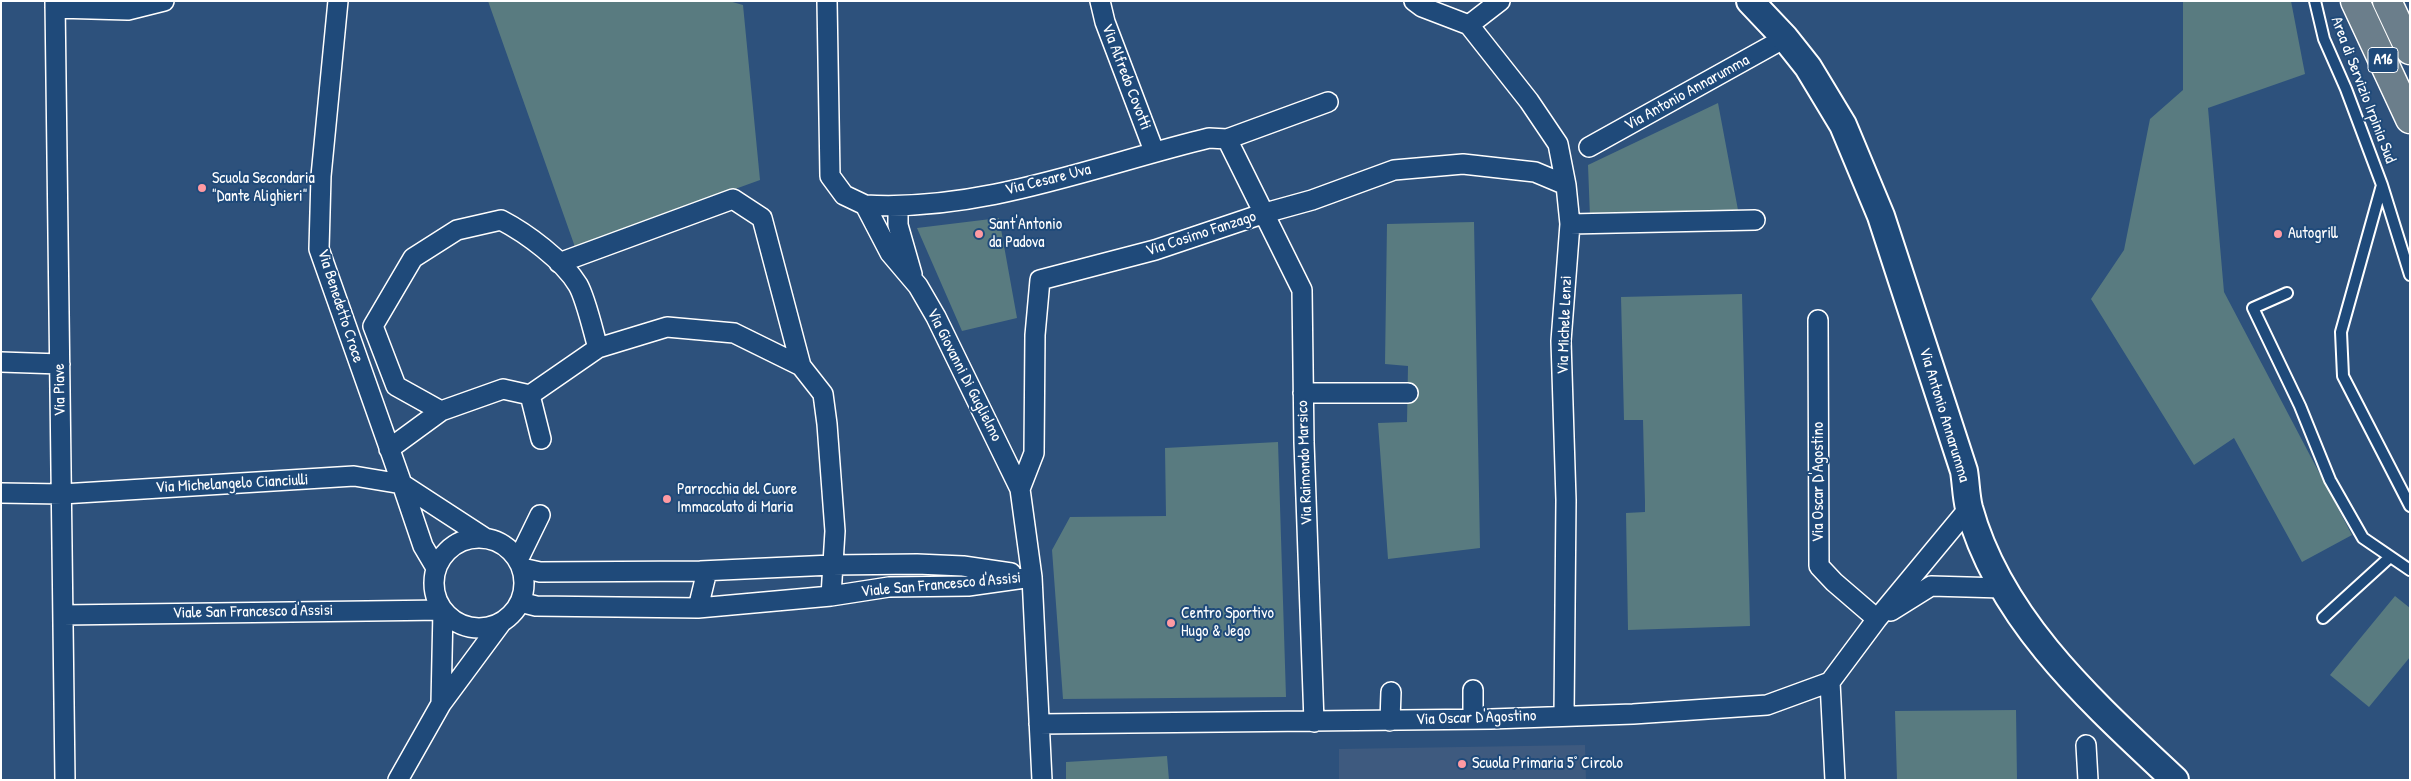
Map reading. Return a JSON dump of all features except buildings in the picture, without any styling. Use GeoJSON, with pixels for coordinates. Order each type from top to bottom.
{"type":"FeatureCollection","features":[{"type":"Feature","properties":{"kind":"highway","name":"A16"},"geometry":{"type":"LineString","coordinates":[[2355,1],[2410,119]]}},
{"type":"Feature","properties":{"kind":"highway","name":"A16"},"geometry":{"type":"LineString","coordinates":[[2388,1],[2410,50]]}},
{"type":"Feature","properties":{"kind":"main road","name":"Via Antonio Annarumma"},"geometry":{"type":"LineString","coordinates":[[1750,1],[1785,38],[1808,67],[1843,125],[1881,216],[1964,471],[1969,508],[2002,588],[2055,660],[2102,712],[2175,780]]}},
{"type":"Feature","properties":{"kind":"street"},"geometry":{"type":"LineString","coordinates":[[55,5],[128,10],[164,1]]}},
{"type":"Feature","properties":{"kind":"street","name":"Via Benedetto Croce"},"geometry":{"type":"LineString","coordinates":[[338,1],[321,176],[319,249],[423,546],[436,568]]}},
{"type":"Feature","properties":{"kind":"street"},"geometry":{"type":"LineString","coordinates":[[827,1],[830,176],[844,194],[865,205]]}},
{"type":"Feature","properties":{"kind":"street","name":"Via Alfredo Covotti"},"geometry":{"type":"LineString","coordinates":[[1100,1],[1105,22],[1154,151]]}},
{"type":"Feature","properties":{"kind":"street"},"geometry":{"type":"LineString","coordinates":[[1414,1],[1422,7],[1469,25],[1500,1]]}},
{"type":"Feature","properties":{"kind":"street","name":"Via Piave"},"geometry":{"type":"LineString","coordinates":[[55,5],[64,780]]}},
{"type":"Feature","properties":{"kind":"street","name":"Via Michele Lenzi"},"geometry":{"type":"LineString","coordinates":[[1469,25],[1529,100],[1558,144],[1566,185],[1570,224],[1561,342],[1566,490],[1564,715]]}},
{"type":"Feature","properties":{"kind":"street","name":"Via Antonio Annarumma"},"geometry":{"type":"LineString","coordinates":[[1589,147],[1785,38]]}},
{"type":"Feature","properties":{"kind":"street","name":"Via Cesare Uva"},"geometry":{"type":"LineString","coordinates":[[865,205],[898,207],[966,199],[1032,186],[1154,151],[1209,138],[1227,139],[1328,102]]}},
{"type":"Feature","properties":{"kind":"street"},"geometry":{"type":"LineString","coordinates":[[1227,139],[1265,213]]}},
{"type":"Feature","properties":{"kind":"street","name":"Via Cosimo Fanzago"},"geometry":{"type":"LineString","coordinates":[[1020,488],[1034,453],[1035,334],[1040,280],[1155,250],[1265,213],[1312,200],[1394,170],[1463,164],[1535,172],[1566,185]]}},
{"type":"Feature","properties":{"kind":"street"},"geometry":{"type":"LineString","coordinates":[[559,264],[733,198],[762,218],[801,366],[823,394],[835,531],[831,596]]}},
{"type":"Feature","properties":{"kind":"street","name":"Via Giovanni Di Guglielmo"},"geometry":{"type":"LineString","coordinates":[[865,205],[890,254],[918,286],[948,339],[1020,488],[1032,577],[1042,780]]}},
{"type":"Feature","properties":{"kind":"street"},"geometry":{"type":"LineString","coordinates":[[898,207],[898,225],[901,242],[907,264],[918,286]]}},
{"type":"Feature","properties":{"kind":"street","name":"Via Raimondo Marsico"},"geometry":{"type":"LineString","coordinates":[[1265,213],[1302,290],[1303,393],[1314,722]]}},
{"type":"Feature","properties":{"kind":"street"},"geometry":{"type":"LineString","coordinates":[[441,411],[396,386],[373,326],[413,258],[457,230],[501,220],[523,231],[559,264],[578,285],[598,348]]}},
{"type":"Feature","properties":{"kind":"street"},"geometry":{"type":"LineString","coordinates":[[1570,224],[1755,220]]}},
{"type":"Feature","properties":{"kind":"street","name":"Via Oscar D'Agostino"},"geometry":{"type":"LineString","coordinates":[[1818,320],[1819,566],[1834,582],[1877,619]]}},
{"type":"Feature","properties":{"kind":"street"},"geometry":{"type":"LineString","coordinates":[[389,449],[441,411],[503,389],[530,395],[598,348],[667,327],[734,333],[801,366]]}},
{"type":"Feature","properties":{"kind":"street"},"geometry":{"type":"LineString","coordinates":[[1,362],[60,364]]}},
{"type":"Feature","properties":{"kind":"street"},"geometry":{"type":"LineString","coordinates":[[1303,393],[1408,393]]}},
{"type":"Feature","properties":{"kind":"street"},"geometry":{"type":"LineString","coordinates":[[530,395],[541,439]]}},
{"type":"Feature","properties":{"kind":"street","name":"Via Michelangelo Cianciulli"},"geometry":{"type":"LineString","coordinates":[[1,493],[62,494],[354,476],[402,484]]}},
{"type":"Feature","properties":{"kind":"street"},"geometry":{"type":"LineString","coordinates":[[402,484],[485,538],[498,542],[509,549],[520,564],[524,591],[520,602],[512,614],[500,623],[489,628],[476,629],[463,626],[452,620],[442,610]]}},
{"type":"Feature","properties":{"kind":"street"},"geometry":{"type":"LineString","coordinates":[[1835,780],[1830,682],[1877,619],[1969,508]]}},
{"type":"Feature","properties":{"kind":"street"},"geometry":{"type":"LineString","coordinates":[[520,564],[540,515]]}},
{"type":"Feature","properties":{"kind":"street"},"geometry":{"type":"LineString","coordinates":[[441,704],[442,610],[435,590],[436,568],[444,554],[455,544],[470,539],[485,538]]}},
{"type":"Feature","properties":{"kind":"street","name":"Viale San Francesco d'Assisi"},"geometry":{"type":"LineString","coordinates":[[520,564],[540,572],[707,571],[832,565],[963,566],[1032,577]]}},
{"type":"Feature","properties":{"kind":"street"},"geometry":{"type":"LineString","coordinates":[[698,608],[707,571]]}},
{"type":"Feature","properties":{"kind":"street","name":"Viale San Francesco d'Assisi"},"geometry":{"type":"LineString","coordinates":[[520,602],[536,606],[698,608],[831,596],[889,587],[968,586],[1032,577]]}},
{"type":"Feature","properties":{"kind":"street"},"geometry":{"type":"LineString","coordinates":[[1877,619],[1931,586],[2002,588]]}},
{"type":"Feature","properties":{"kind":"street","name":"Viale San Francesco d'Assisi"},"geometry":{"type":"LineString","coordinates":[[63,615],[442,610]]}},
{"type":"Feature","properties":{"kind":"street"},"geometry":{"type":"LineString","coordinates":[[398,780],[441,704],[500,623]]}},
{"type":"Feature","properties":{"kind":"street","name":"Via Oscar D'Agostino"},"geometry":{"type":"LineString","coordinates":[[1039,724],[1390,721],[1633,714],[1767,705],[1830,682]]}},
{"type":"Feature","properties":{"kind":"street"},"geometry":{"type":"LineString","coordinates":[[1473,690],[1473,719]]}},
{"type":"Feature","properties":{"kind":"street"},"geometry":{"type":"LineString","coordinates":[[1390,721],[1391,692]]}},
{"type":"Feature","properties":{"kind":"street"},"geometry":{"type":"LineString","coordinates":[[2086,745],[2088,780]]}},
{"type":"Feature","properties":{"kind":"lane","name":"Area di Servizio Irpinia Sud"},"geometry":{"type":"LineString","coordinates":[[2315,1],[2324,39],[2346,89],[2382,185],[2410,276]]}},
{"type":"Feature","properties":{"kind":"lane"},"geometry":{"type":"LineString","coordinates":[[2382,185],[2341,332],[2344,376],[2410,506]]}},
{"type":"Feature","properties":{"kind":"lane"},"geometry":{"type":"LineString","coordinates":[[2287,294],[2253,308],[2300,406],[2330,480],[2363,538],[2410,570]]}},
{"type":"Feature","properties":{"kind":"lane"},"geometry":{"type":"LineString","coordinates":[[2323,618],[2390,557]]}},
{"type":"Feature","properties":{"kind":"shaded area","name":"Scuola Primaria 5° Circolo"},"geometry":{"type":"Polygon","coordinates":[[[1585,745],[1586,780],[1339,780],[1339,749],[1585,745]]]}},
{"type":"Feature","properties":{"kind":"green space"},"geometry":{"type":"Polygon","coordinates":[[[488,1],[729,1],[743,5],[760,180],[575,247],[488,1]]]}},
{"type":"Feature","properties":{"kind":"green space"},"geometry":{"type":"Polygon","coordinates":[[[2183,1],[2291,1],[2305,74],[2208,108],[2224,292],[2352,535],[2302,562],[2234,438],[2194,465],[2091,299],[2124,250],[2150,119],[2183,90],[2183,1]]]}},
{"type":"Feature","properties":{"kind":"green space"},"geometry":{"type":"Polygon","coordinates":[[[1718,103],[1738,210],[1590,217],[1588,165],[1718,103]]]}},
{"type":"Feature","properties":{"kind":"green space"},"geometry":{"type":"Polygon","coordinates":[[[999,218],[1017,318],[962,331],[917,228],[999,218]]]}},
{"type":"Feature","properties":{"kind":"green space"},"geometry":{"type":"Polygon","coordinates":[[[1474,222],[1480,548],[1388,559],[1378,423],[1407,422],[1408,366],[1385,364],[1387,224],[1474,222]]]}},
{"type":"Feature","properties":{"kind":"green space"},"geometry":{"type":"Polygon","coordinates":[[[1742,294],[1750,626],[1628,630],[1626,513],[1645,512],[1645,502],[1643,420],[1624,420],[1621,297],[1742,294]]]}},
{"type":"Feature","properties":{"kind":"green space","name":"Centro Sportivo Hugo & Jego"},"geometry":{"type":"Polygon","coordinates":[[[1278,442],[1286,697],[1063,699],[1052,550],[1070,517],[1166,516],[1165,448],[1278,442]]]}},
{"type":"Feature","properties":{"kind":"green space"},"geometry":{"type":"Polygon","coordinates":[[[2395,596],[2410,608],[2410,657],[2369,707],[2330,675],[2395,596]]]}},
{"type":"Feature","properties":{"kind":"green space"},"geometry":{"type":"Polygon","coordinates":[[[2016,710],[2017,780],[1897,780],[1895,711],[2016,710]]]}},
{"type":"Feature","properties":{"kind":"green space"},"geometry":{"type":"Polygon","coordinates":[[[1167,756],[1169,780],[1066,780],[1066,762],[1167,756]]]}},
{"type":"Feature","properties":{"kind":"place","name":"Scuola Secondaria \"Dante Alighieri\""},"geometry":{"type":"Point","coordinates":[202,188]}},
{"type":"Feature","properties":{"kind":"place","name":"Sant'Antonio da Padova"},"geometry":{"type":"Point","coordinates":[979,234]}},
{"type":"Feature","properties":{"kind":"place","name":"Autogrill"},"geometry":{"type":"Point","coordinates":[2278,234]}},
{"type":"Feature","properties":{"kind":"place","name":"Parrocchia del Cuore Immacolato di Maria"},"geometry":{"type":"Point","coordinates":[667,499]}},
{"type":"Feature","properties":{"kind":"place","name":"Centro Sportivo Hugo & Jego"},"geometry":{"type":"Point","coordinates":[1171,623]}},
{"type":"Feature","properties":{"kind":"place","name":"Scuola Primaria 5° Circolo"},"geometry":{"type":"Point","coordinates":[1462,764]}}]}
